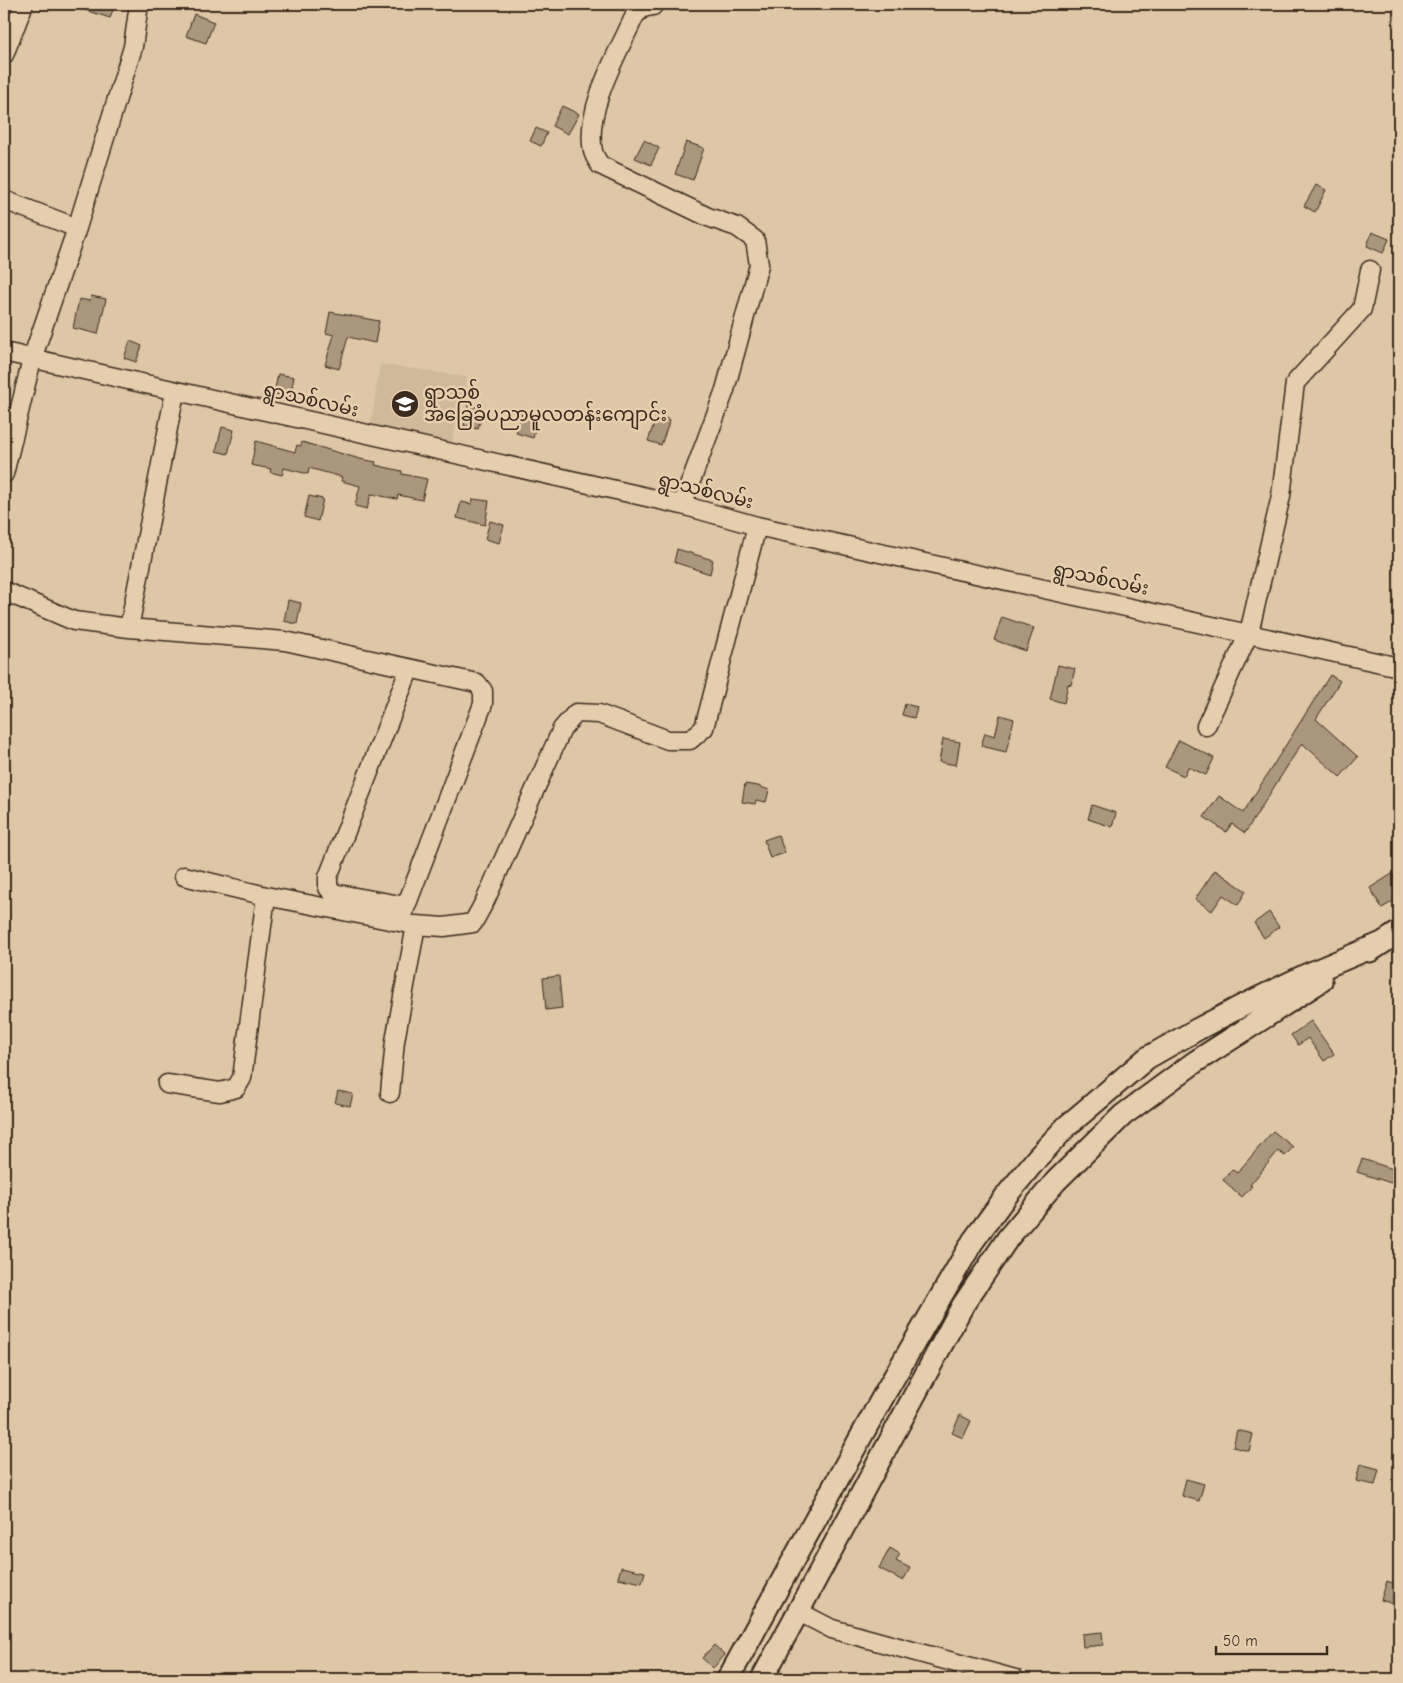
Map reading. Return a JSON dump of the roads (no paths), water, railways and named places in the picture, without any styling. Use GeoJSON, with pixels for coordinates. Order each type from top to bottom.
{"type":"FeatureCollection","features":[{"type":"Feature","properties":{"kind":"main road"},"geometry":{"type":"LineString","coordinates":[[762,1679],[963,1305],[1008,1238],[1056,1181],[1123,1115],[1195,1062],[1391,938]]}},
{"type":"Feature","properties":{"kind":"main road"},"geometry":{"type":"LineString","coordinates":[[728,1679],[885,1392],[973,1241],[1038,1157],[1068,1126],[1147,1058],[1240,1007],[1306,975],[1391,938]]}},
{"type":"Feature","properties":{"kind":"street"},"geometry":{"type":"LineString","coordinates":[[4,55],[24,4]]}},
{"type":"Feature","properties":{"kind":"street"},"geometry":{"type":"LineString","coordinates":[[4,474],[32,359],[77,228],[133,47],[140,4]]}},
{"type":"Feature","properties":{"kind":"street"},"geometry":{"type":"LineString","coordinates":[[653,6],[643,8],[636,15],[599,94],[593,119],[592,143],[594,153],[600,165],[708,217],[738,228],[755,240],[759,265],[725,390],[682,505]]}},
{"type":"Feature","properties":{"kind":"street"},"geometry":{"type":"LineString","coordinates":[[4,200],[77,228]]}},
{"type":"Feature","properties":{"kind":"street"},"geometry":{"type":"LineString","coordinates":[[1206,726],[1249,633],[1281,496],[1295,383],[1362,309],[1370,270]]}},
{"type":"Feature","properties":{"kind":"street","name":"ရွာသစ်လမ်း"},"geometry":{"type":"LineString","coordinates":[[4,352],[682,505],[757,526],[1399,667]]}},
{"type":"Feature","properties":{"kind":"street"},"geometry":{"type":"LineString","coordinates":[[129,628],[175,392]]}},
{"type":"Feature","properties":{"kind":"street"},"geometry":{"type":"LineString","coordinates":[[184,876],[266,896],[407,918],[444,927],[473,923],[485,901],[562,728],[576,713],[599,714],[668,740],[690,740],[704,728],[757,526]]}},
{"type":"Feature","properties":{"kind":"street"},"geometry":{"type":"LineString","coordinates":[[4,591],[74,621],[129,628],[285,641],[409,670],[477,683],[483,691],[483,704],[407,918],[390,1093]]}},
{"type":"Feature","properties":{"kind":"street"},"geometry":{"type":"LineString","coordinates":[[407,918],[334,893],[328,888],[328,877],[409,670]]}},
{"type":"Feature","properties":{"kind":"street"},"geometry":{"type":"LineString","coordinates":[[167,1084],[220,1092],[236,1088],[242,1078],[266,896]]}},
{"type":"Feature","properties":{"kind":"street"},"geometry":{"type":"LineString","coordinates":[[799,1612],[832,1629],[1016,1679]]}},
{"type":"Feature","properties":{"kind":"place","name":"ရွာသစ် အခြေခံပညာမူလတန်းကျောင်း"},"geometry":{"type":"Point","coordinates":[405,404]}}]}
